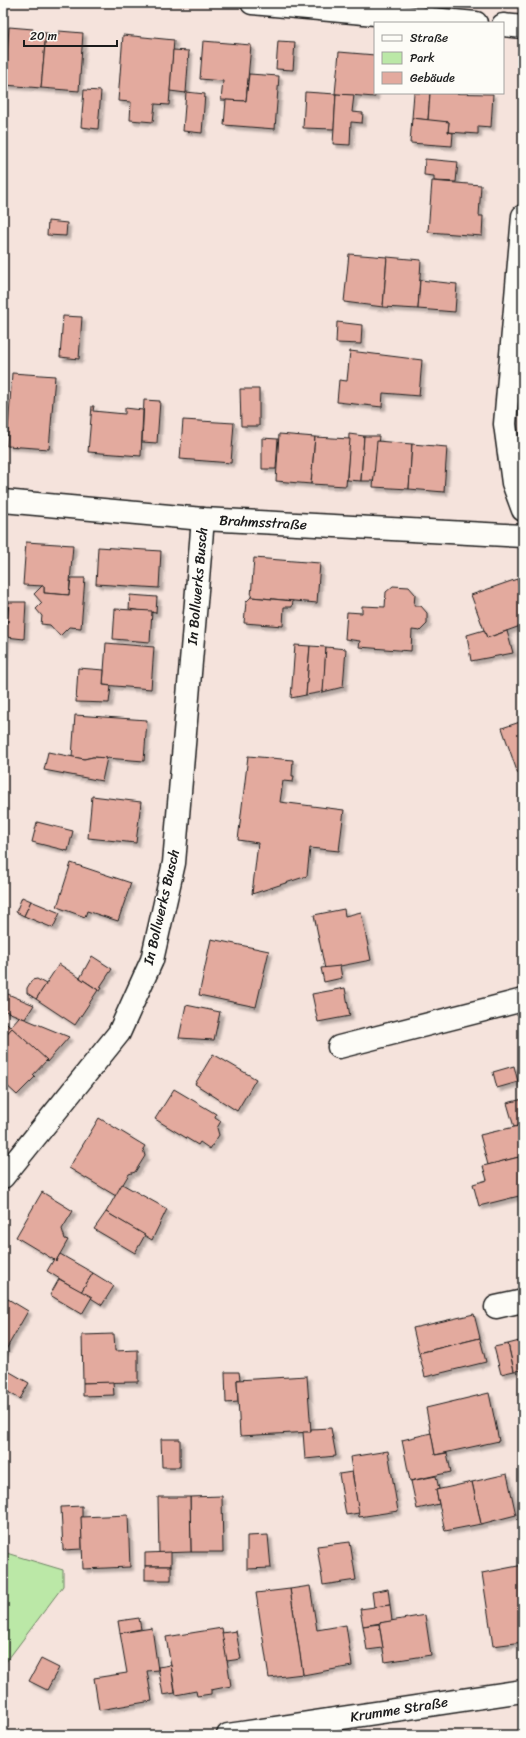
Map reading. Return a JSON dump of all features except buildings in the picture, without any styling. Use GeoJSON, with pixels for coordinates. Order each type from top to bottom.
{"type":"FeatureCollection","features":[{"type":"Feature","properties":{"kind":"street"},"geometry":{"type":"LineString","coordinates":[[252,3],[465,22]]}},
{"type":"Feature","properties":{"kind":"street"},"geometry":{"type":"LineString","coordinates":[[504,25],[523,27]]}},
{"type":"Feature","properties":{"kind":"street"},"geometry":{"type":"LineString","coordinates":[[523,216],[505,424],[513,483],[523,510]]}},
{"type":"Feature","properties":{"kind":"street","name":"Brahmsstraße"},"geometry":{"type":"LineString","coordinates":[[3,501],[203,519],[523,536]]}},
{"type":"Feature","properties":{"kind":"street","name":"In Bollwerks Busch"},"geometry":{"type":"LineString","coordinates":[[3,1177],[119,1033],[152,960],[174,863],[203,519]]}},
{"type":"Feature","properties":{"kind":"street"},"geometry":{"type":"LineString","coordinates":[[339,1047],[523,1000]]}},
{"type":"Feature","properties":{"kind":"street"},"geometry":{"type":"LineString","coordinates":[[496,1307],[523,1301]]}},
{"type":"Feature","properties":{"kind":"street","name":"Krumme Straße"},"geometry":{"type":"LineString","coordinates":[[228,1735],[523,1690]]}},
{"type":"Feature","properties":{"kind":"green space"},"geometry":{"type":"Polygon","coordinates":[[[3,1552],[63,1570],[63,1586],[3,1666],[3,1552]]]}}]}
